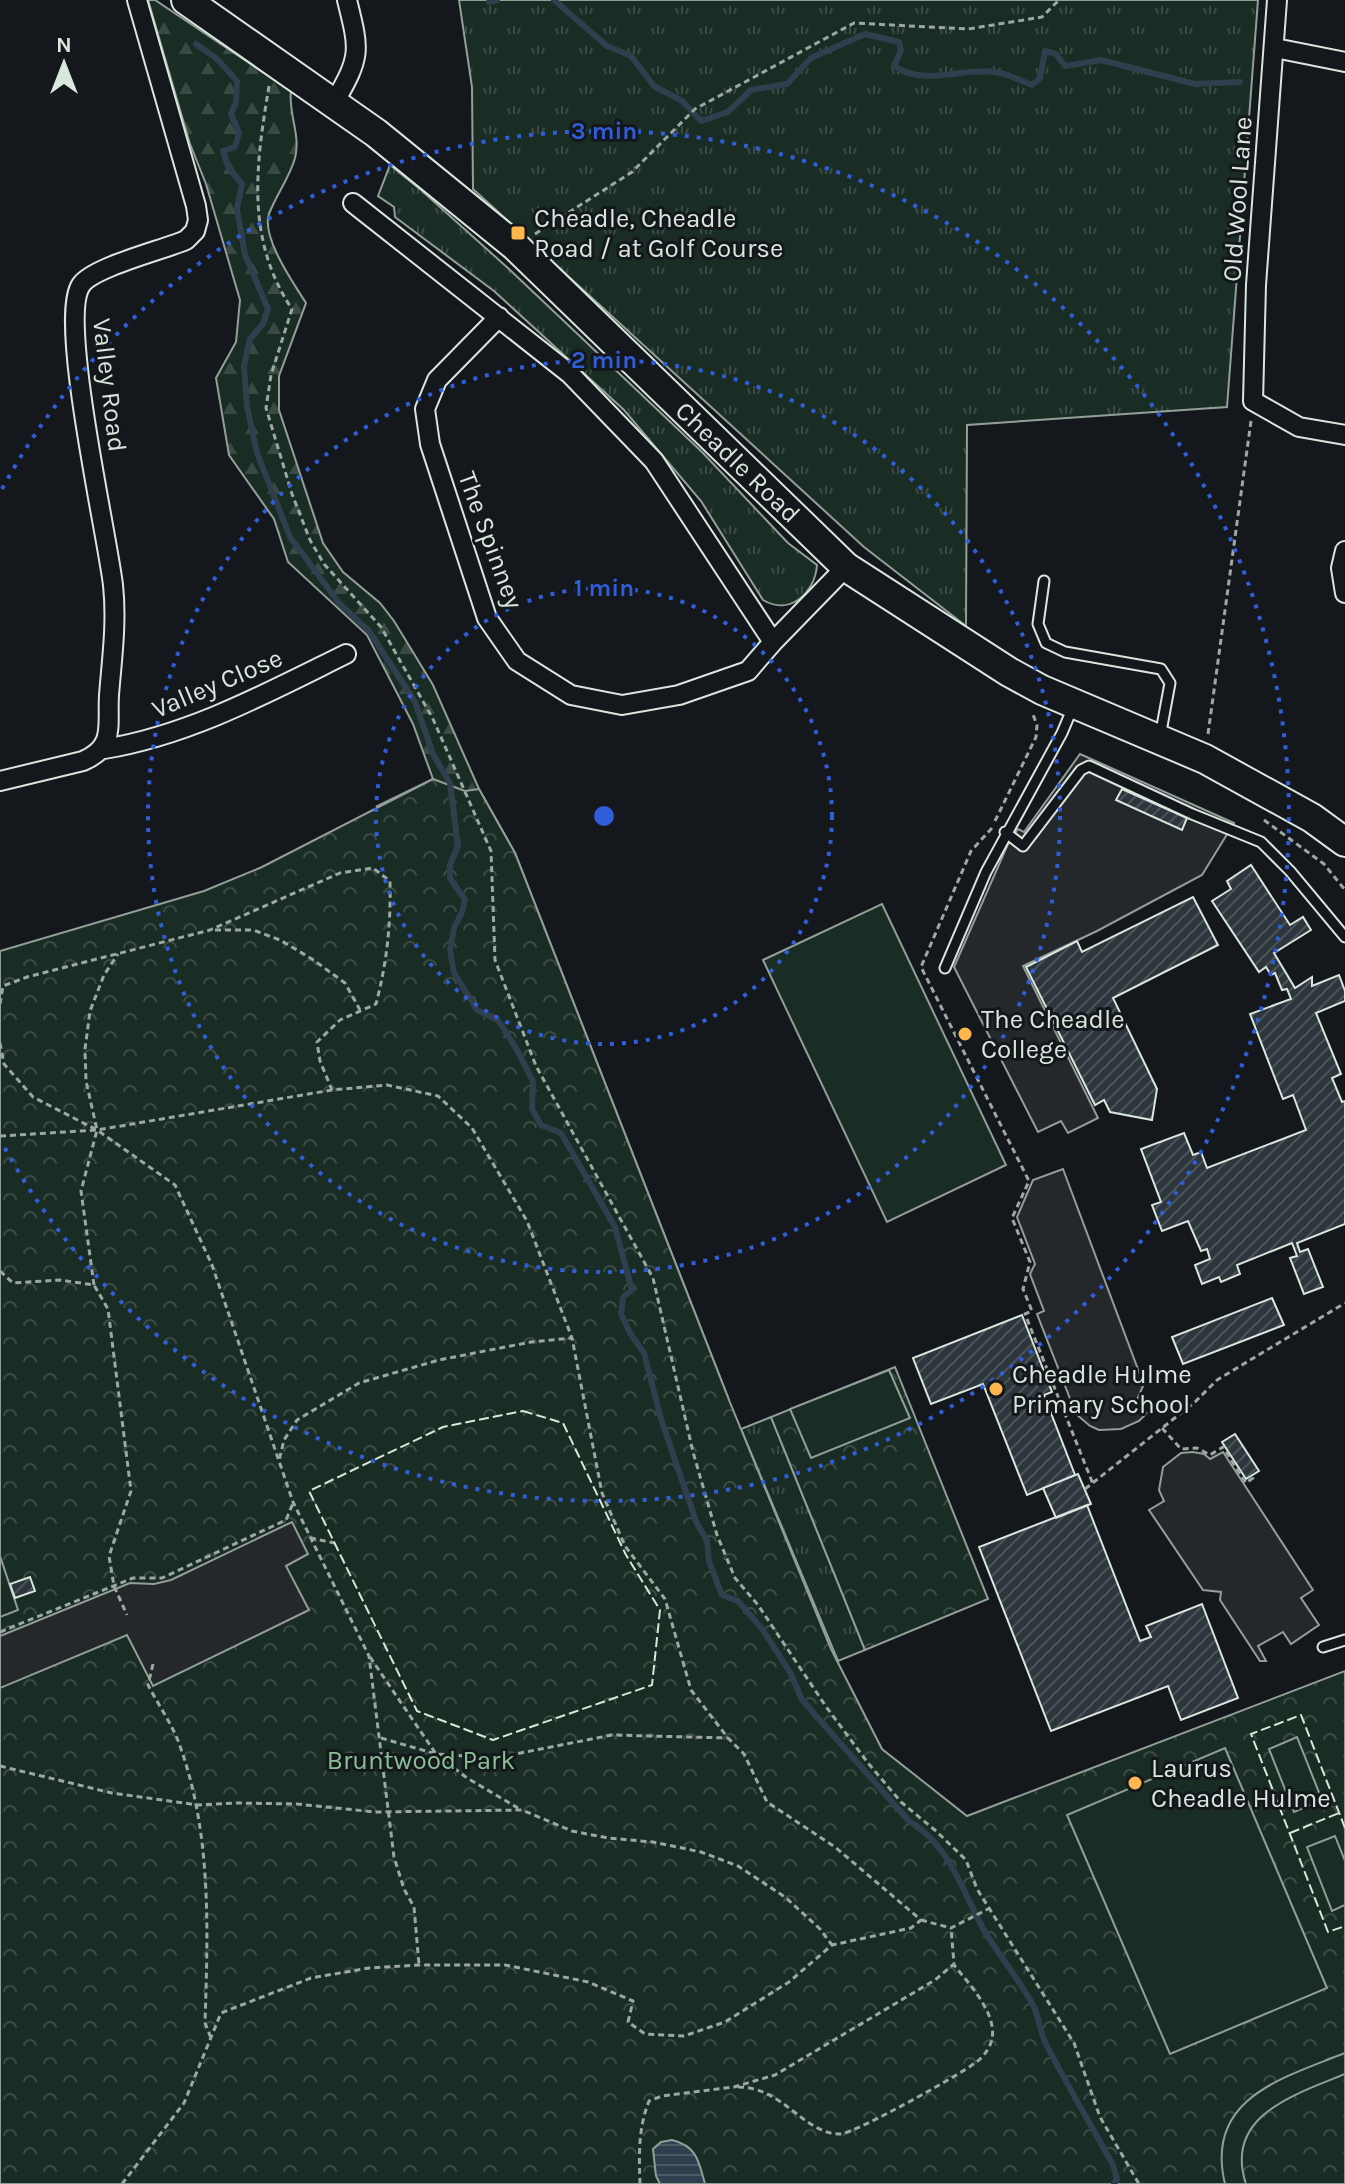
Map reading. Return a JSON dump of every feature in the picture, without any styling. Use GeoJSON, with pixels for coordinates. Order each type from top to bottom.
{"type":"FeatureCollection","features":[{"type":"Feature","properties":{"kind":"main road","name":"Cheadle Road"},"geometry":{"type":"LineString","coordinates":[[186,0],[376,133],[515,246],[846,567],[1009,672],[1074,704],[1205,759],[1312,818],[1345,842]]}},
{"type":"Feature","properties":{"kind":"street","name":"Valley Road"},"geometry":{"type":"LineString","coordinates":[[104,749],[108,741],[115,611],[77,363],[74,307],[77,293],[89,277],[186,240],[195,231],[198,220],[137,0]]}},
{"type":"Feature","properties":{"kind":"street"},"geometry":{"type":"LineString","coordinates":[[334,103],[353,69],[358,43],[347,0]]}},
{"type":"Feature","properties":{"kind":"street","name":"Old Wool Lane"},"geometry":{"type":"LineString","coordinates":[[1253,401],[1256,285],[1277,0]]}},
{"type":"Feature","properties":{"kind":"street"},"geometry":{"type":"LineString","coordinates":[[1275,48],[1345,62]]}},
{"type":"Feature","properties":{"kind":"street"},"geometry":{"type":"LineString","coordinates":[[353,203],[570,374],[654,461],[773,642]]}},
{"type":"Feature","properties":{"kind":"street","name":"The Spinney"},"geometry":{"type":"LineString","coordinates":[[499,317],[437,380],[425,409],[430,444],[487,618],[517,661],[571,695],[622,705],[679,695],[748,671],[846,567]]}},
{"type":"Feature","properties":{"kind":"street"},"geometry":{"type":"LineString","coordinates":[[1253,401],[1299,427],[1345,435]]}},
{"type":"Feature","properties":{"kind":"street"},"geometry":{"type":"LineString","coordinates":[[1345,551],[1341,568],[1345,593]]}},
{"type":"Feature","properties":{"kind":"street","name":"Valley Close"},"geometry":{"type":"LineString","coordinates":[[104,749],[140,743],[178,730],[346,654]]}},
{"type":"Feature","properties":{"kind":"street"},"geometry":{"type":"LineString","coordinates":[[0,781],[83,761],[104,749]]}},
{"type":"Feature","properties":{"kind":"lane"},"geometry":{"type":"LineString","coordinates":[[1044,581],[1038,624],[1046,643],[1065,652],[1161,669],[1170,683],[1160,741]]}},
{"type":"Feature","properties":{"kind":"lane"},"geometry":{"type":"LineString","coordinates":[[945,968],[1005,832],[1062,733],[1074,704]]}},
{"type":"Feature","properties":{"kind":"lane"},"geometry":{"type":"LineString","coordinates":[[1005,832],[1023,846],[1081,770],[1089,766],[1261,842],[1290,871],[1345,937]]}},
{"type":"Feature","properties":{"kind":"lane"},"geometry":{"type":"LineString","coordinates":[[1323,1647],[1345,1640]]}},
{"type":"Feature","properties":{"kind":"path"},"geometry":{"type":"LineString","coordinates":[[515,246],[632,172],[695,109],[854,23],[968,29],[1042,17],[1059,0]]}},
{"type":"Feature","properties":{"kind":"path"},"geometry":{"type":"LineString","coordinates":[[281,67],[269,85],[260,143],[257,217],[267,261],[292,309],[271,375],[266,408],[292,494],[310,540],[324,564],[381,627],[433,719],[491,851],[495,960],[536,1066],[653,1278],[693,1452],[717,1535],[735,1578],[758,1605],[868,1763],[901,1802],[966,1860],[977,1889],[1074,2043],[1100,2117],[1139,2184]]}},
{"type":"Feature","properties":{"kind":"path"},"geometry":{"type":"LineString","coordinates":[[1205,759],[1253,401]]}},
{"type":"Feature","properties":{"kind":"path"},"geometry":{"type":"LineString","coordinates":[[1032,712],[1037,725],[1036,737],[992,829],[971,851],[921,967],[1029,1181],[1012,1218],[1030,1262],[1023,1289],[1032,1311],[1025,1314],[1093,1484]]}},
{"type":"Feature","properties":{"kind":"path"},"geometry":{"type":"LineString","coordinates":[[0,1004],[3,986],[210,930],[340,873],[373,868],[390,881],[387,963],[376,1004],[340,1020],[317,1042],[320,1061],[332,1090]]}},
{"type":"Feature","properties":{"kind":"path"},"geometry":{"type":"LineString","coordinates":[[210,930],[253,930],[280,940],[345,983],[360,1010]]}},
{"type":"Feature","properties":{"kind":"path"},"geometry":{"type":"LineString","coordinates":[[118,954],[104,975],[90,1011],[85,1049],[86,1081],[97,1130],[81,1191],[94,1285],[108,1309],[126,1434],[131,1491],[109,1556],[114,1586],[127,1615]]}},
{"type":"Feature","properties":{"kind":"path"},"geometry":{"type":"LineString","coordinates":[[0,1043],[4,1064],[33,1097],[97,1130],[175,1185],[212,1265],[293,1502],[369,1656],[436,1754],[467,1778],[522,1810],[572,1831],[701,1852],[738,1866],[785,1897],[820,1929],[832,1945]]}},
{"type":"Feature","properties":{"kind":"path"},"geometry":{"type":"LineString","coordinates":[[0,1136],[97,1130],[332,1090],[387,1085],[438,1096],[472,1128],[527,1221],[572,1338],[602,1493],[625,1546],[665,1599],[691,1690],[744,1754],[767,1802],[835,1847],[921,1920],[951,1928],[990,1908]]}},
{"type":"Feature","properties":{"kind":"path"},"geometry":{"type":"LineString","coordinates":[[0,1271],[13,1283],[60,1280],[94,1285]]}},
{"type":"Feature","properties":{"kind":"path"},"geometry":{"type":"LineString","coordinates":[[1085,1489],[1195,1402],[1217,1380],[1345,1303]]}},
{"type":"Feature","properties":{"kind":"path"},"geometry":{"type":"LineString","coordinates":[[279,1461],[284,1440],[297,1420],[359,1383],[439,1360],[531,1342],[572,1338]]}},
{"type":"Feature","properties":{"kind":"path"},"geometry":{"type":"LineString","coordinates":[[1162,1428],[1181,1449],[1197,1448],[1210,1455],[1223,1447],[1246,1483],[1252,1476]]}},
{"type":"Feature","properties":{"kind":"path"},"geometry":{"type":"LineString","coordinates":[[0,1632],[133,1578],[162,1578],[286,1520],[293,1502]]}},
{"type":"Feature","properties":{"kind":"path"},"geometry":{"type":"LineString","coordinates":[[310,1538],[335,1543]]}},
{"type":"Feature","properties":{"kind":"path"},"geometry":{"type":"LineString","coordinates":[[369,1656],[394,1857],[404,1889],[414,1907],[419,1965]]}},
{"type":"Feature","properties":{"kind":"path"},"geometry":{"type":"LineString","coordinates":[[153,1664],[148,1685],[176,1735],[198,1805],[209,1915],[205,2023],[211,2038]]}},
{"type":"Feature","properties":{"kind":"path"},"geometry":{"type":"LineString","coordinates":[[381,1738],[436,1754],[495,1758],[612,1735],[728,1738]]}},
{"type":"Feature","properties":{"kind":"path"},"geometry":{"type":"LineString","coordinates":[[0,1766],[112,1793],[198,1805],[297,1804],[390,1811],[522,1810]]}},
{"type":"Feature","properties":{"kind":"path"},"geometry":{"type":"LineString","coordinates":[[122,2184],[184,2103],[221,2013],[311,1978],[369,1968],[505,1965],[588,1982],[633,2001],[628,2022],[645,2034],[684,2036],[725,2022],[789,1982],[832,1945],[911,1928],[921,1920]]}},
{"type":"Feature","properties":{"kind":"path"},"geometry":{"type":"LineString","coordinates":[[640,2184],[639,2138],[643,2118],[649,2101],[662,2096],[754,2087],[771,2094],[825,2132],[842,2134],[891,2111],[979,2060],[992,2042],[993,2031],[989,2016],[954,1964],[951,1928]]}},
{"type":"Feature","properties":{"kind":"path"},"geometry":{"type":"LineString","coordinates":[[734,2087],[775,2075],[935,1980],[954,1964]]}},
{"type":"Feature","properties":{"kind":"green space"},"geometry":{"type":"Polygon","coordinates":[[[148,0],[155,0],[291,91],[295,158],[269,214],[268,224],[280,260],[306,303],[279,376],[279,410],[323,543],[343,572],[380,603],[394,621],[433,685],[479,789],[515,853],[729,1400],[711,1448],[720,1495],[735,1539],[764,1585],[838,1661],[840,1694],[848,1730],[885,1778],[940,1818],[972,1850],[988,1890],[974,1903],[949,1917],[921,1927],[881,1906],[868,1907],[838,1919],[813,1910],[807,1888],[826,1838],[819,1821],[759,1756],[704,1680],[675,1649],[657,1580],[584,1431],[553,1404],[511,1404],[464,1415],[318,1478],[308,1479],[294,1463],[294,1449],[307,1427],[331,1408],[364,1392],[439,1370],[537,1353],[551,1346],[552,1338],[550,1333],[536,1329],[509,1329],[453,1338],[439,1331],[426,1317],[421,1291],[428,1259],[447,1245],[513,1210],[526,1191],[481,1109],[450,1079],[413,1058],[406,1051],[395,1026],[405,934],[406,886],[398,844],[377,806],[433,779],[413,724],[367,635],[288,562],[274,519],[229,455],[216,378],[236,342],[240,300],[148,0]]]}},
{"type":"Feature","properties":{"kind":"green space"},"geometry":{"type":"Polygon","coordinates":[[[459,0],[1258,0],[1227,407],[967,425],[966,626],[864,547],[473,189],[472,87],[459,0]]]}},
{"type":"Feature","properties":{"kind":"green space"},"geometry":{"type":"Polygon","coordinates":[[[390,165],[509,269],[702,452],[788,543],[817,565],[812,585],[806,593],[783,605],[763,600],[701,501],[624,410],[494,291],[395,217],[394,207],[378,196],[390,165]]]}},
{"type":"Feature","properties":{"kind":"green space","name":"Bruntwood Park"},"geometry":{"type":"Polygon","coordinates":[[[433,779],[465,791],[479,789],[515,853],[729,1400],[831,1649],[882,1749],[967,1816],[1345,1671],[1345,2184],[0,2184],[0,951],[204,891],[262,867],[433,779]]]}},
{"type":"Feature","properties":{"kind":"green space"},"geometry":{"type":"Polygon","coordinates":[[[882,904],[1006,1165],[887,1222],[763,960],[882,904]]]}},
{"type":"Feature","properties":{"kind":"green space"},"geometry":{"type":"Polygon","coordinates":[[[895,1367],[988,1599],[865,1650],[771,1417],[895,1367]]]}},
{"type":"Feature","properties":{"kind":"green space"},"geometry":{"type":"Polygon","coordinates":[[[889,1370],[910,1418],[811,1458],[790,1409],[889,1370]]]}},
{"type":"Feature","properties":{"kind":"green space"},"geometry":{"type":"Polygon","coordinates":[[[771,1417],[865,1650],[838,1661],[741,1429],[771,1417]]]}},
{"type":"Feature","properties":{"kind":"green space"},"geometry":{"type":"Polygon","coordinates":[[[0,1556],[18,1610],[0,1617],[0,1556]]]}},
{"type":"Feature","properties":{"kind":"green space"},"geometry":{"type":"Polygon","coordinates":[[[1297,1737],[1322,1800],[1294,1812],[1269,1749],[1297,1737]]]}},
{"type":"Feature","properties":{"kind":"green space"},"geometry":{"type":"Polygon","coordinates":[[[1225,1748],[1327,1988],[1170,2054],[1067,1815],[1225,1748]]]}},
{"type":"Feature","properties":{"kind":"green space"},"geometry":{"type":"Polygon","coordinates":[[[1335,1836],[1345,1861],[1345,1905],[1332,1911],[1307,1847],[1335,1836]]]}},
{"type":"Feature","properties":{"kind":"green space"},"geometry":{"type":"Polygon","coordinates":[[[1345,2053],[1345,2074],[1287,2099],[1255,2124],[1245,2141],[1242,2160],[1246,2184],[1225,2184],[1222,2155],[1226,2131],[1237,2111],[1274,2083],[1345,2053]]]}},
{"type":"Feature","properties":{"kind":"shaded area"},"geometry":{"type":"Polygon","coordinates":[[[1080,754],[1234,823],[1202,875],[1023,966],[1098,1118],[1068,1133],[1061,1121],[1038,1132],[954,967],[1008,844],[1018,829],[1024,832],[1080,754]]]}},
{"type":"Feature","properties":{"kind":"shaded area"},"geometry":{"type":"Polygon","coordinates":[[[1063,1169],[1142,1380],[1143,1386],[1136,1402],[1147,1413],[1139,1421],[1121,1429],[1099,1430],[1076,1414],[1037,1314],[1044,1311],[1030,1274],[1035,1264],[1017,1217],[1033,1180],[1063,1169]]]}},
{"type":"Feature","properties":{"kind":"shaded area"},"geometry":{"type":"Polygon","coordinates":[[[1193,1452],[1210,1459],[1223,1452],[1313,1590],[1301,1598],[1319,1625],[1291,1644],[1283,1632],[1258,1646],[1266,1661],[1260,1661],[1220,1600],[1221,1592],[1203,1590],[1149,1510],[1164,1501],[1159,1490],[1163,1467],[1181,1453],[1193,1452]]]}},
{"type":"Feature","properties":{"kind":"shaded area"},"geometry":{"type":"Polygon","coordinates":[[[292,1522],[308,1554],[286,1566],[309,1610],[153,1686],[127,1635],[0,1688],[0,1636],[130,1583],[154,1584],[171,1580],[292,1522]]]}},
{"type":"Feature","properties":{"kind":"water"},"geometry":{"type":"Polygon","coordinates":[[[672,2140],[692,2151],[699,2162],[705,2184],[660,2184],[653,2149],[661,2142],[672,2140]]]}},
{"type":"Feature","properties":{"kind":"building"},"geometry":{"type":"Polygon","coordinates":[[[1122,789],[1187,818],[1182,830],[1116,800],[1122,789]]]}},
{"type":"Feature","properties":{"kind":"building"},"geometry":{"type":"Polygon","coordinates":[[[1251,865],[1290,925],[1303,917],[1311,930],[1274,953],[1295,988],[1312,977],[1312,986],[1339,975],[1345,991],[1345,1001],[1316,1013],[1341,1074],[1332,1078],[1342,1102],[1345,1101],[1345,1224],[1297,1243],[1300,1252],[1308,1249],[1323,1287],[1304,1294],[1290,1258],[1297,1256],[1292,1243],[1237,1265],[1240,1274],[1221,1282],[1219,1277],[1202,1284],[1195,1265],[1210,1259],[1207,1249],[1201,1251],[1188,1221],[1162,1231],[1152,1205],[1161,1202],[1141,1149],[1184,1133],[1193,1155],[1201,1152],[1207,1168],[1306,1130],[1293,1095],[1283,1099],[1250,1014],[1291,999],[1287,989],[1282,990],[1275,973],[1271,975],[1266,967],[1259,972],[1212,901],[1231,889],[1227,881],[1251,865]]]}},
{"type":"Feature","properties":{"kind":"building"},"geometry":{"type":"Polygon","coordinates":[[[1193,897],[1218,945],[1113,998],[1157,1089],[1152,1120],[1110,1112],[1104,1100],[1095,1105],[1026,967],[1077,941],[1082,952],[1193,897]]]}},
{"type":"Feature","properties":{"kind":"building"},"geometry":{"type":"Polygon","coordinates":[[[1272,1298],[1284,1325],[1183,1364],[1172,1337],[1272,1298]]]}},
{"type":"Feature","properties":{"kind":"building"},"geometry":{"type":"Polygon","coordinates":[[[1022,1315],[1052,1392],[1044,1395],[1075,1475],[1027,1495],[983,1384],[931,1404],[913,1358],[1022,1315]]]}},
{"type":"Feature","properties":{"kind":"building"},"geometry":{"type":"Polygon","coordinates":[[[1235,1434],[1259,1471],[1246,1479],[1222,1442],[1235,1434]]]}},
{"type":"Feature","properties":{"kind":"building"},"geometry":{"type":"Polygon","coordinates":[[[1078,1474],[1091,1504],[1056,1518],[1043,1488],[1078,1474]]]}},
{"type":"Feature","properties":{"kind":"building"},"geometry":{"type":"Polygon","coordinates":[[[1087,1505],[1140,1641],[1151,1637],[1146,1626],[1202,1604],[1238,1698],[1181,1720],[1168,1686],[1051,1731],[979,1547],[1087,1505]]]}},
{"type":"Feature","properties":{"kind":"building"},"geometry":{"type":"Polygon","coordinates":[[[30,1577],[35,1591],[15,1598],[10,1584],[30,1577]]]}},
{"type":"Feature","properties":{"kind":"waterway"},"geometry":{"type":"LineString","coordinates":[[489,2],[497,0]]}},
{"type":"Feature","properties":{"kind":"waterway"},"geometry":{"type":"LineString","coordinates":[[554,0],[607,46],[631,56],[654,86],[682,101],[701,121],[728,112],[751,90],[787,84],[811,58],[865,34],[899,42],[901,50],[894,66],[918,75],[995,72],[1032,85],[1040,78],[1045,51],[1056,54],[1065,66],[1101,60],[1195,84],[1240,82]]}},
{"type":"Feature","properties":{"kind":"waterway"},"geometry":{"type":"LineString","coordinates":[[196,44],[216,58],[237,81],[236,102],[231,114],[239,133],[235,147],[223,151],[228,167],[242,184],[237,209],[245,255],[268,309],[263,324],[250,339],[244,366],[247,406],[257,453],[290,537],[339,603],[369,631],[415,702],[433,754],[450,783],[458,846],[450,865],[450,878],[465,900],[454,928],[450,950],[454,973],[477,1010],[498,1020],[533,1081],[532,1109],[541,1125],[561,1133],[615,1227],[632,1290],[623,1297],[621,1314],[644,1353],[661,1419],[697,1524],[707,1540],[709,1561],[722,1595],[738,1601],[763,1630],[791,1674],[802,1700],[909,1821],[923,1831],[945,1856],[984,1930],[1034,2007],[1045,2042],[1113,2165],[1117,2179],[1114,2184]]}},
{"type":"Feature","properties":{"kind":"fence"},"geometry":{"type":"LineString","coordinates":[[523,1411],[563,1423],[626,1555],[660,1610],[652,1685],[493,1740],[417,1711],[309,1491],[443,1427],[523,1411]]}},
{"type":"Feature","properties":{"kind":"fence"},"geometry":{"type":"LineString","coordinates":[[1345,1828],[1301,1715],[1251,1734],[1328,1932],[1345,1926]]}},
{"type":"Feature","properties":{"kind":"fence"},"geometry":{"type":"LineString","coordinates":[[1290,1833],[1339,1813]]}},
{"type":"Feature","properties":{"kind":"place","name":"Cheadle, Cheadle Road / at Golf Course"},"geometry":{"type":"Point","coordinates":[518,233]}},
{"type":"Feature","properties":{"kind":"place","name":"The Cheadle College"},"geometry":{"type":"Point","coordinates":[965,1034]}},
{"type":"Feature","properties":{"kind":"place","name":"Cheadle Hulme Primary School"},"geometry":{"type":"Point","coordinates":[996,1389]}},
{"type":"Feature","properties":{"kind":"place","name":"Laurus Cheadle Hulme"},"geometry":{"type":"Point","coordinates":[1135,1783]}}]}
